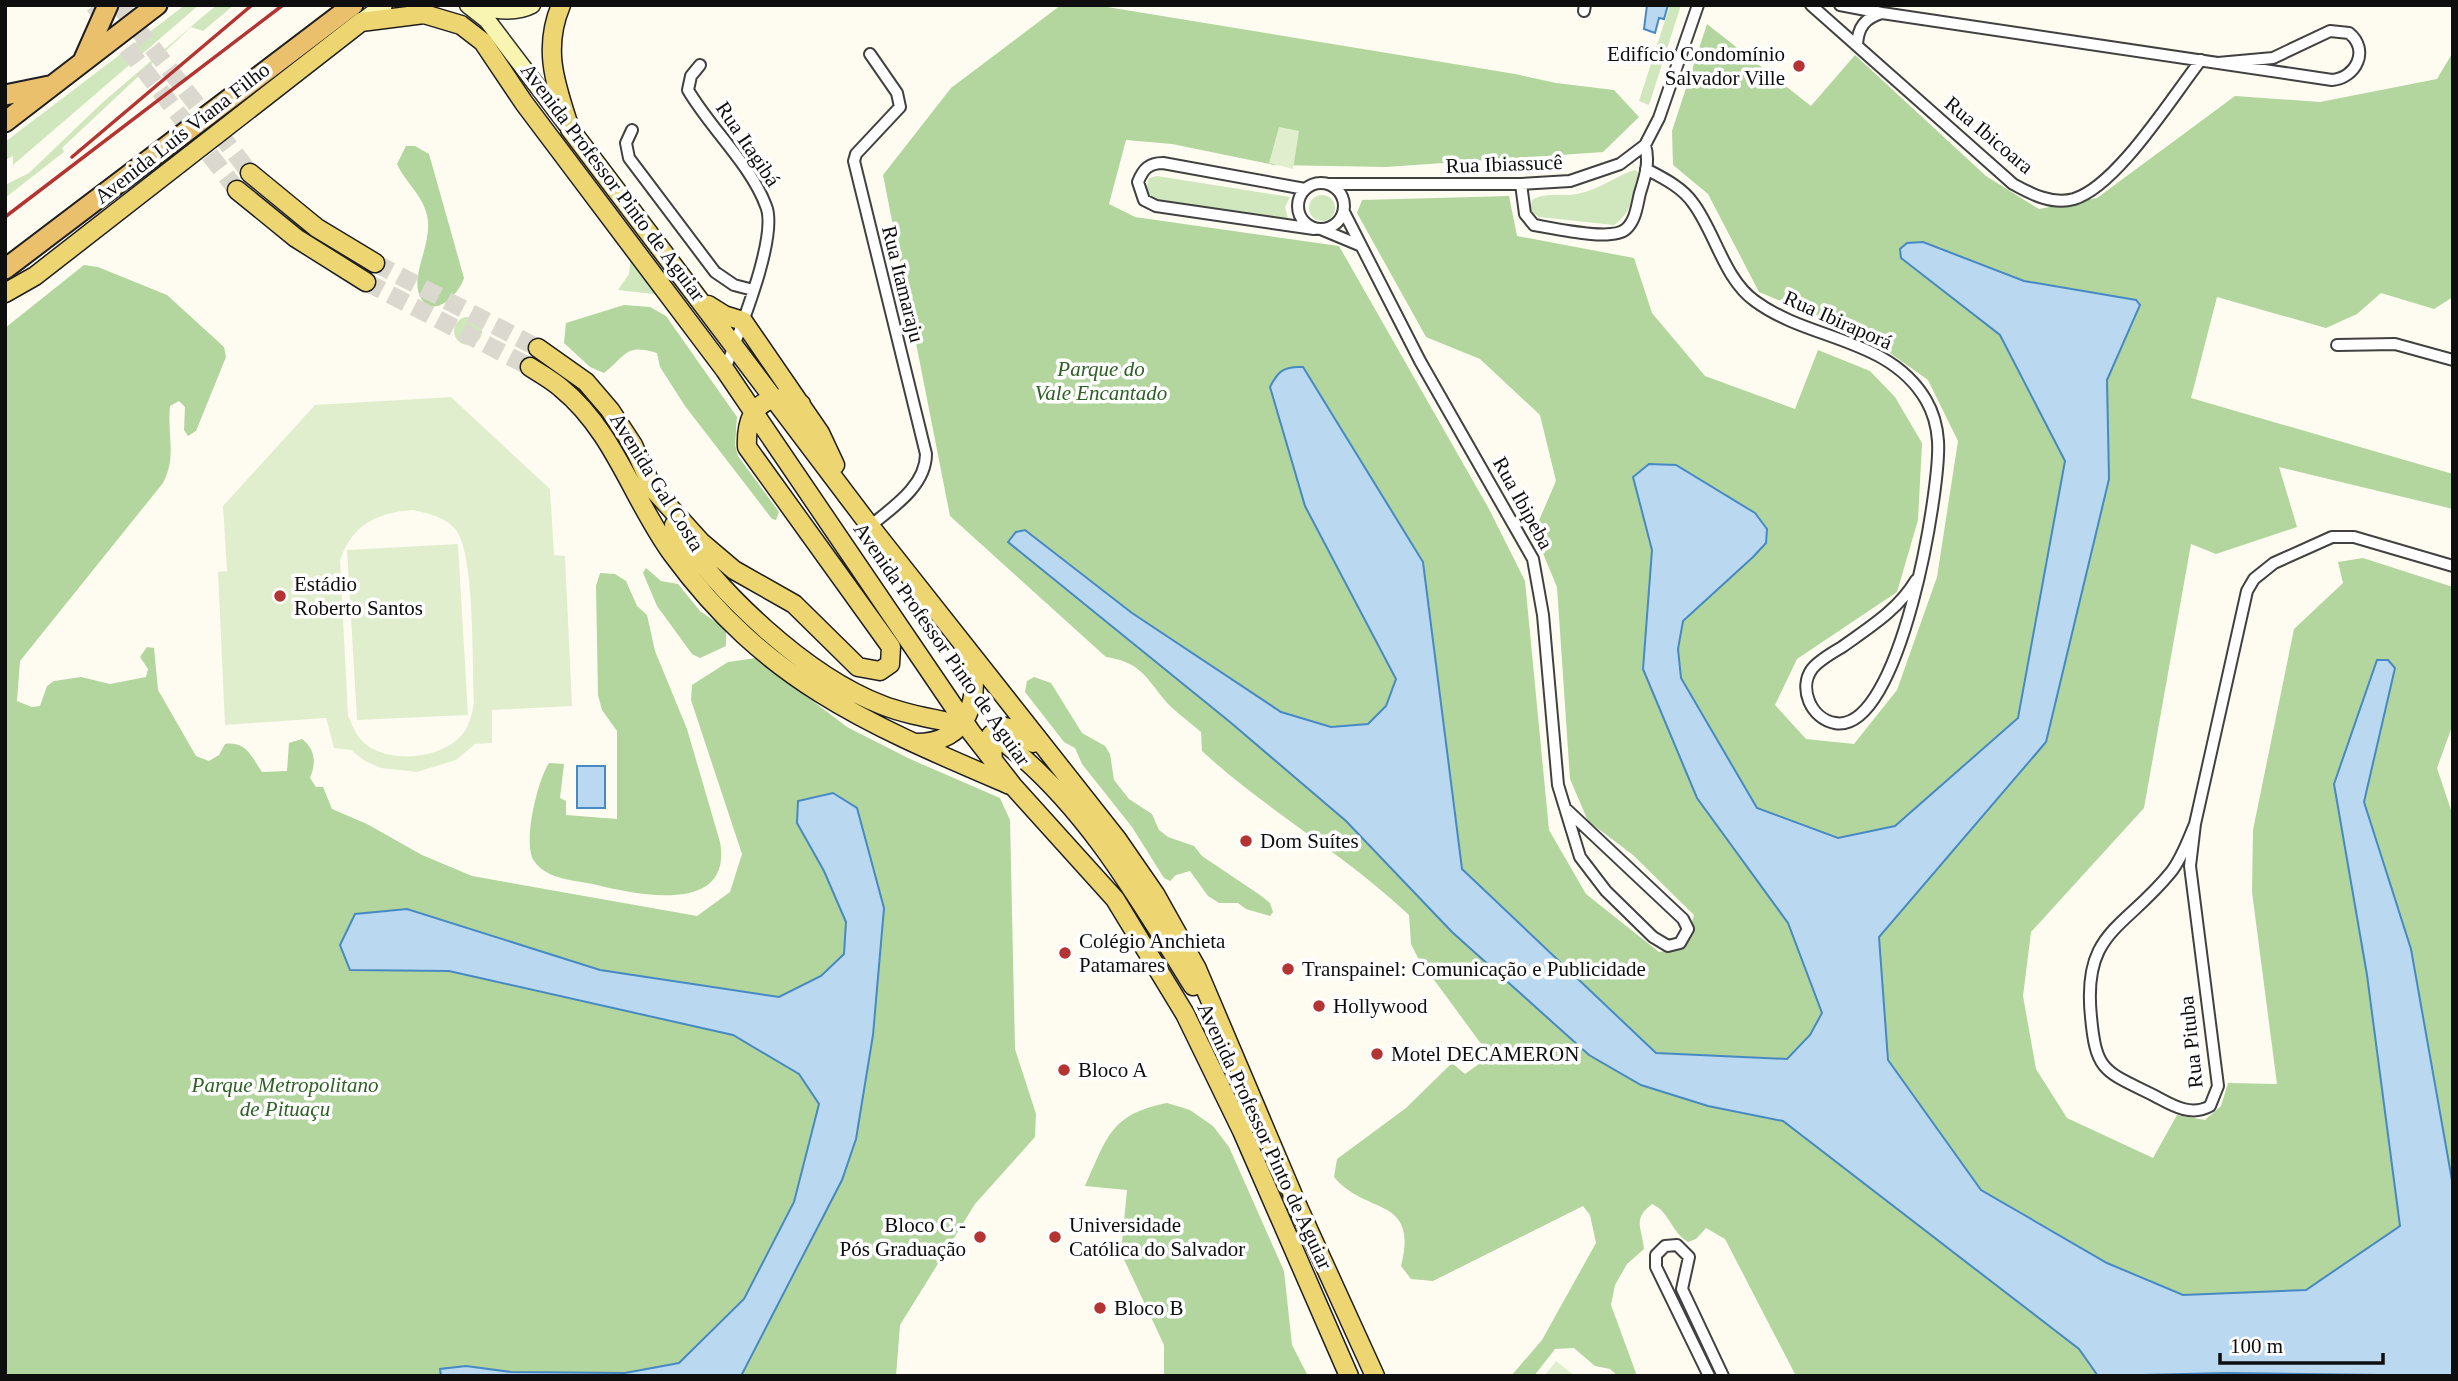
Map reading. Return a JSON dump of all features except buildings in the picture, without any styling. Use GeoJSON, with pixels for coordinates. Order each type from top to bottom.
{"type":"FeatureCollection","features":[{"type":"Feature","properties":{"kind":"highway"},"geometry":{"type":"LineString","coordinates":[[82,62],[108,5]]}},
{"type":"Feature","properties":{"kind":"highway"},"geometry":{"type":"LineString","coordinates":[[5,122],[156,5]]}},
{"type":"Feature","properties":{"kind":"highway","name":"Avenida Luís Viana Filho"},"geometry":{"type":"LineString","coordinates":[[5,269],[357,14]]}},
{"type":"Feature","properties":{"kind":"highway"},"geometry":{"type":"LineString","coordinates":[[5,95],[53,85]]}},
{"type":"Feature","properties":{"kind":"main road","name":"Avenida Luís Viana Filho"},"geometry":{"type":"LineString","coordinates":[[5,293],[35,276],[357,14],[384,5]]}},
{"type":"Feature","properties":{"kind":"main road"},"geometry":{"type":"LineString","coordinates":[[468,5],[522,10],[532,5]]}},
{"type":"Feature","properties":{"kind":"main road"},"geometry":{"type":"LineString","coordinates":[[468,5],[501,38],[570,129]]}},
{"type":"Feature","properties":{"kind":"main road","name":"Avenida Professor Pinto de Aguiar"},"geometry":{"type":"LineString","coordinates":[[561,5],[550,45],[551,68],[570,129],[776,398],[870,526],[1155,894],[1197,969],[1224,1028],[1298,1207],[1374,1376]]}},
{"type":"Feature","properties":{"kind":"main road","name":"Avenida Professor Pinto de Aguiar"},"geometry":{"type":"LineString","coordinates":[[357,14],[424,14],[461,25],[483,42],[524,103],[725,370],[933,673],[964,723],[1013,786],[1115,899],[1185,1014],[1242,1131],[1349,1376]]}},
{"type":"Feature","properties":{"kind":"main road"},"geometry":{"type":"LineString","coordinates":[[250,173],[317,228],[375,263]]}},
{"type":"Feature","properties":{"kind":"main road"},"geometry":{"type":"LineString","coordinates":[[237,190],[296,237],[366,282]]}},
{"type":"Feature","properties":{"kind":"main road"},"geometry":{"type":"LineString","coordinates":[[699,299],[723,315],[743,321],[820,433],[851,500]]}},
{"type":"Feature","properties":{"kind":"main road"},"geometry":{"type":"LineString","coordinates":[[538,348],[586,382],[610,410],[633,445],[653,489],[692,552],[714,580],[776,637],[850,690],[910,714],[944,721]]}},
{"type":"Feature","properties":{"kind":"main road","name":"Avenida Gal Costa"},"geometry":{"type":"LineString","coordinates":[[530,367],[561,388],[601,432],[671,552],[733,628],[821,696],[912,743],[1013,786]]}},
{"type":"Feature","properties":{"kind":"main road"},"geometry":{"type":"LineString","coordinates":[[653,489],[701,542],[734,570],[802,610],[851,662],[866,671],[886,668],[893,655],[891,647],[747,447],[748,422],[763,403],[776,398],[801,404]]}},
{"type":"Feature","properties":{"kind":"main road"},"geometry":{"type":"LineString","coordinates":[[912,743],[943,739],[960,729],[964,723],[972,682],[968,653]]}},
{"type":"Feature","properties":{"kind":"main road"},"geometry":{"type":"LineString","coordinates":[[933,673],[960,691],[970,688],[972,682]]}},
{"type":"Feature","properties":{"kind":"main road"},"geometry":{"type":"LineString","coordinates":[[993,760],[991,735],[1001,726],[1019,732],[1052,758]]}},
{"type":"Feature","properties":{"kind":"main road"},"geometry":{"type":"LineString","coordinates":[[1004,743],[1040,772],[1110,857],[1224,1028]]}},
{"type":"Feature","properties":{"kind":"street","name":"Rua Ibiassucê"},"geometry":{"type":"LineString","coordinates":[[1328,184],[1374,186],[1570,181],[1598,173],[1628,159],[1645,145],[1659,118],[1698,5]]}},
{"type":"Feature","properties":{"kind":"street","name":"Rua Ibicoara"},"geometry":{"type":"LineString","coordinates":[[1811,5],[2013,184],[2029,193],[2058,201],[2072,200],[2104,183],[2201,60]]}},
{"type":"Feature","properties":{"kind":"street"},"geometry":{"type":"LineString","coordinates":[[1840,5],[2218,63],[2342,79],[2356,66],[2360,47],[2349,33],[2330,31],[2273,58],[2218,63]]}},
{"type":"Feature","properties":{"kind":"street"},"geometry":{"type":"LineString","coordinates":[[1857,45],[1860,28],[1865,21],[1882,13]]}},
{"type":"Feature","properties":{"kind":"street","name":"Rua Itamaraju"},"geometry":{"type":"LineString","coordinates":[[870,54],[897,93],[900,107],[856,154],[854,161],[926,454],[922,475],[911,490],[870,526]]}},
{"type":"Feature","properties":{"kind":"street","name":"Rua Itagibá"},"geometry":{"type":"LineString","coordinates":[[700,65],[691,76],[688,90],[760,192],[769,215],[768,234],[743,321],[725,370]]}},
{"type":"Feature","properties":{"kind":"street"},"geometry":{"type":"LineString","coordinates":[[632,130],[626,144],[626,152],[637,169],[715,272],[734,285],[752,290]]}},
{"type":"Feature","properties":{"kind":"street"},"geometry":{"type":"LineString","coordinates":[[1521,184],[1530,223],[1611,234],[1620,232],[1632,222],[1646,169],[1645,145]]}},
{"type":"Feature","properties":{"kind":"street"},"geometry":{"type":"LineString","coordinates":[[1305,189],[1163,163],[1150,165],[1142,172],[1138,182],[1144,200],[1156,206],[1318,229],[1359,245]]}},
{"type":"Feature","properties":{"kind":"street","name":"Rua Ibiraporá"},"geometry":{"type":"LineString","coordinates":[[1646,169],[1681,190],[1693,202],[1734,276],[1751,299],[1790,320],[1880,356],[1901,371],[1927,402],[1935,421],[1937,466],[1916,580],[1902,641],[1868,709],[1857,719],[1845,723],[1823,719],[1809,701],[1806,691],[1813,669],[1895,608],[1916,580]]}},
{"type":"Feature","properties":{"kind":"street"},"geometry":{"type":"LineString","coordinates":[[1328,184],[1343,198],[1344,212],[1337,223],[1318,229],[1299,215],[1298,201],[1305,189],[1312,185],[1328,184]]}},
{"type":"Feature","properties":{"kind":"street","name":"Rua Ibiassucê"},"geometry":{"type":"LineString","coordinates":[[1343,198],[1356,190],[1374,186]]}},
{"type":"Feature","properties":{"kind":"street","name":"Rua Ibipeba"},"geometry":{"type":"LineString","coordinates":[[1344,212],[1420,361],[1533,559],[1543,615],[1558,785],[1565,808],[1580,857],[1591,875],[1661,943],[1668,946],[1680,943],[1688,929],[1683,919],[1565,808]]}},
{"type":"Feature","properties":{"kind":"street"},"geometry":{"type":"LineString","coordinates":[[2337,345],[2395,344],[2453,360]]}},
{"type":"Feature","properties":{"kind":"street","name":"Rua Pituba"},"geometry":{"type":"LineString","coordinates":[[2195,824],[2168,875],[2097,951],[2088,977],[2094,1049],[2105,1069],[2194,1112],[2210,1106],[2218,1086],[2191,881],[2195,824],[2247,591],[2264,569],[2322,540],[2343,536],[2453,566]]}},
{"type":"Feature","properties":{"kind":"street"},"geometry":{"type":"LineString","coordinates":[[2168,875],[2180,875],[2191,881]]}},
{"type":"Feature","properties":{"kind":"street"},"geometry":{"type":"LineString","coordinates":[[1709,1376],[1656,1267],[1656,1255],[1665,1246],[1677,1245],[1687,1252],[1689,1257],[1682,1289],[1723,1376]]}},
{"type":"Feature","properties":{"kind":"green space"},"geometry":{"type":"Polygon","coordinates":[[[185,5],[199,5],[13,165],[13,156],[5,160],[5,142],[185,5]]]}},
{"type":"Feature","properties":{"kind":"green space"},"geometry":{"type":"Polygon","coordinates":[[[217,5],[234,5],[203,31],[191,27],[62,148],[64,152],[5,198],[5,185],[29,173],[102,103],[201,18],[217,5]]]}},
{"type":"Feature","properties":{"kind":"green space","name":"Parque do Vale Encantado"},"geometry":{"type":"Polygon","coordinates":[[[1061,5],[1095,5],[1556,83],[1614,90],[1639,117],[1603,152],[1386,167],[1274,165],[1172,144],[1126,140],[1109,204],[1135,217],[1339,246],[1489,509],[1525,581],[1549,830],[1586,894],[1659,952],[1685,947],[1694,915],[1633,855],[1588,821],[1570,779],[1557,587],[1534,532],[1556,481],[1540,415],[1480,359],[1426,337],[1357,213],[1362,200],[1509,196],[1517,236],[1634,258],[1652,313],[1705,376],[1795,409],[1818,350],[1870,371],[1895,397],[1922,443],[1918,520],[1897,592],[1797,659],[1775,705],[1806,739],[1854,744],[1897,690],[1937,577],[1958,441],[1928,380],[1866,336],[1759,292],[1708,194],[1673,165],[1672,131],[1707,24],[1811,106],[1855,55],[1986,176],[2039,209],[2097,198],[2235,96],[2320,102],[2437,79],[2453,52],[2453,297],[2434,309],[2381,293],[2357,314],[2326,328],[2217,297],[2191,398],[2453,474],[2453,509],[2279,467],[2297,527],[2216,554],[2191,544],[2144,808],[2031,932],[2023,996],[2036,1069],[2067,1118],[2153,1158],[2177,1115],[2205,1120],[2221,1106],[2228,1083],[2277,1084],[2252,892],[2253,830],[2294,629],[2343,583],[2338,562],[2363,558],[2453,587],[2453,724],[2437,768],[2453,816],[2453,1186],[2411,949],[2364,802],[2395,668],[2334,784],[2367,975],[2400,1226],[2306,1290],[2183,1295],[2107,1263],[1981,1190],[1888,1060],[1879,937],[2046,742],[2109,479],[2107,380],[2140,305],[2136,300],[2024,281],[1923,242],[1900,249],[1901,259],[2000,335],[2065,461],[2019,718],[1895,826],[1838,838],[1757,808],[1681,678],[1678,649],[1682,621],[1753,557],[1633,477],[1652,550],[1643,669],[1697,798],[1788,923],[1822,1013],[1810,1035],[1787,1059],[1656,1053],[1462,869],[1423,562],[1270,387],[1305,506],[1396,679],[1386,706],[1368,724],[1331,727],[1281,712],[1132,613],[1025,531],[1008,542],[1230,722],[1346,821],[1452,932],[1589,1055],[1641,1085],[1708,1106],[1783,1120],[2079,1349],[2098,1376],[1796,1376],[1725,1239],[1706,1228],[1696,1239],[1688,1242],[1663,1212],[1652,1204],[1640,1219],[1644,1249],[1627,1264],[1615,1285],[1611,1305],[1637,1376],[1618,1376],[1610,1369],[1595,1366],[1574,1348],[1555,1349],[1534,1376],[1511,1376],[1542,1340],[1596,1243],[1590,1215],[1583,1206],[1433,1281],[1411,1279],[1401,1266],[1405,1243],[1403,1228],[1396,1217],[1347,1189],[1334,1177],[1337,1159],[1406,1108],[1452,1063],[1465,1074],[1490,1056],[1418,958],[1411,944],[1409,915],[1359,872],[1227,773],[1202,751],[1201,732],[1171,707],[1139,670],[1126,662],[1106,657],[950,516],[883,175],[951,88],[1061,5]]]}},
{"type":"Feature","properties":{"kind":"green space"},"geometry":{"type":"Polygon","coordinates":[[[1670,5],[1681,5],[1649,105],[1639,101],[1670,5]]]}},
{"type":"Feature","properties":{"kind":"green space"},"geometry":{"type":"Polygon","coordinates":[[[1279,127],[1299,131],[1293,169],[1269,163],[1279,127]]]}},
{"type":"Feature","properties":{"kind":"green space"},"geometry":{"type":"Polygon","coordinates":[[[406,146],[415,146],[429,154],[464,278],[453,296],[434,307],[422,300],[418,291],[417,282],[428,226],[425,208],[397,164],[406,146]]]}},
{"type":"Feature","properties":{"kind":"green space"},"geometry":{"type":"Polygon","coordinates":[[[1635,170],[1640,174],[1632,202],[1625,215],[1614,225],[1539,217],[1530,210],[1532,200],[1537,198],[1585,192],[1635,170]]]}},
{"type":"Feature","properties":{"kind":"green space"},"geometry":{"type":"Polygon","coordinates":[[[1157,176],[1290,197],[1285,207],[1288,219],[1156,203],[1149,195],[1147,186],[1149,178],[1157,176]]]}},
{"type":"Feature","properties":{"kind":"green space"},"geometry":{"type":"Polygon","coordinates":[[[1322,195],[1332,198],[1335,208],[1332,218],[1322,221],[1312,218],[1309,208],[1312,198],[1322,195]]]}},
{"type":"Feature","properties":{"kind":"green space"},"geometry":{"type":"Polygon","coordinates":[[[631,255],[662,295],[618,290],[629,274],[631,255]]]}},
{"type":"Feature","properties":{"kind":"green space","name":"Parque Metropolitano de Pituaçu"},"geometry":{"type":"Polygon","coordinates":[[[84,265],[98,267],[167,295],[224,347],[226,357],[196,431],[188,436],[184,430],[185,407],[179,401],[170,406],[171,455],[163,483],[20,661],[17,701],[32,707],[40,706],[47,686],[54,681],[81,677],[110,684],[146,677],[148,669],[140,657],[147,647],[154,648],[158,690],[196,756],[209,761],[219,755],[225,744],[232,744],[243,747],[262,772],[287,771],[289,743],[302,739],[314,757],[310,778],[316,787],[323,787],[332,809],[367,824],[422,855],[472,876],[697,916],[730,892],[742,854],[691,700],[692,685],[728,662],[756,658],[847,727],[910,759],[1000,798],[1010,820],[1015,1049],[1036,1114],[1035,1137],[975,1204],[900,1325],[896,1376],[5,1376],[5,328],[84,265]]]}},
{"type":"Feature","properties":{"kind":"green space"},"geometry":{"type":"Polygon","coordinates":[[[624,305],[650,307],[666,316],[737,417],[735,445],[738,456],[779,512],[776,520],[772,519],[685,406],[660,367],[657,353],[632,350],[604,373],[590,367],[564,343],[566,323],[624,305]]]}},
{"type":"Feature","properties":{"kind":"green space"},"geometry":{"type":"Polygon","coordinates":[[[468,317],[478,321],[482,331],[478,341],[468,345],[458,341],[454,331],[458,321],[468,317]]]}},
{"type":"Feature","properties":{"kind":"green space","name":"Estádio Roberto Santos"},"geometry":{"type":"Polygon","coordinates":[[[451,397],[550,489],[554,555],[565,556],[572,706],[492,710],[492,743],[475,744],[456,760],[417,772],[381,768],[365,761],[351,750],[334,748],[326,718],[225,725],[218,572],[227,571],[223,506],[315,405],[451,397]],[[412,510],[387,514],[367,523],[351,538],[340,560],[348,716],[358,736],[367,745],[380,752],[408,756],[437,751],[460,737],[466,729],[474,702],[470,586],[462,543],[456,530],[447,522],[436,516],[412,510]]]}},
{"type":"Feature","properties":{"kind":"green space"},"geometry":{"type":"Polygon","coordinates":[[[458,544],[468,715],[357,720],[347,550],[458,544]]]}},
{"type":"Feature","properties":{"kind":"green space"},"geometry":{"type":"Polygon","coordinates":[[[646,568],[661,581],[678,584],[700,611],[726,629],[726,646],[700,658],[692,654],[657,606],[643,573],[646,568]]]}},
{"type":"Feature","properties":{"kind":"green space"},"geometry":{"type":"Polygon","coordinates":[[[600,573],[615,574],[626,581],[637,606],[647,615],[655,651],[687,729],[720,842],[720,865],[712,881],[698,890],[679,895],[657,895],[562,878],[540,867],[531,852],[533,811],[540,783],[549,763],[564,764],[560,798],[566,801],[566,815],[617,819],[617,731],[602,710],[598,695],[596,586],[600,573]]]}},
{"type":"Feature","properties":{"kind":"green space"},"geometry":{"type":"Polygon","coordinates":[[[1034,677],[1051,683],[1082,733],[1105,746],[1110,754],[1114,780],[1129,799],[1152,814],[1159,830],[1168,837],[1194,846],[1202,856],[1260,895],[1270,903],[1273,912],[1270,916],[1246,909],[1238,903],[1219,903],[1208,896],[1190,871],[1176,875],[1170,881],[1164,878],[1132,827],[1082,764],[1075,748],[1064,742],[1025,692],[1027,681],[1034,677]]]}},
{"type":"Feature","properties":{"kind":"green space"},"geometry":{"type":"Polygon","coordinates":[[[1167,1103],[1190,1110],[1213,1126],[1229,1147],[1284,1271],[1292,1345],[1308,1376],[1164,1376],[1164,1345],[1121,1253],[1127,1190],[1085,1186],[1099,1154],[1122,1121],[1148,1108],[1167,1103]]]}},
{"type":"Feature","properties":{"kind":"green space"},"geometry":{"type":"Polygon","coordinates":[[[1556,1361],[1575,1376],[1544,1376],[1556,1361]]]}},
{"type":"Feature","properties":{"kind":"water"},"geometry":{"type":"Polygon","coordinates":[[[1647,5],[1668,5],[1664,19],[1659,18],[1655,33],[1644,29],[1647,5]]]}},
{"type":"Feature","properties":{"kind":"water"},"geometry":{"type":"Polygon","coordinates":[[[1923,242],[2024,281],[2136,300],[2140,305],[2107,380],[2109,479],[2046,742],[1879,937],[1888,1060],[1981,1190],[2107,1263],[2183,1295],[2306,1290],[2400,1226],[2367,975],[2334,784],[2377,660],[2388,660],[2395,668],[2364,802],[2411,949],[2453,1186],[2453,1376],[2227,1373],[2098,1376],[2079,1349],[1783,1121],[1708,1106],[1641,1085],[1589,1055],[1452,932],[1346,821],[1230,722],[1008,542],[1016,532],[1025,530],[1132,613],[1281,712],[1331,727],[1368,724],[1386,706],[1396,679],[1305,506],[1270,387],[1282,371],[1291,367],[1303,367],[1423,562],[1462,869],[1656,1053],[1787,1059],[1810,1035],[1822,1013],[1788,923],[1697,798],[1643,669],[1652,550],[1633,477],[1649,464],[1676,465],[1755,513],[1767,529],[1766,543],[1683,621],[1678,649],[1681,678],[1757,808],[1838,838],[1895,826],[2018,718],[2065,461],[2000,335],[1901,258],[1900,249],[1907,243],[1923,242]]]}},
{"type":"Feature","properties":{"kind":"water"},"geometry":{"type":"Polygon","coordinates":[[[577,766],[605,766],[605,808],[577,808],[577,766]]]}},
{"type":"Feature","properties":{"kind":"water"},"geometry":{"type":"Polygon","coordinates":[[[833,793],[857,808],[884,908],[873,1035],[856,1139],[842,1180],[741,1376],[441,1376],[440,1369],[466,1366],[511,1372],[625,1373],[679,1363],[744,1299],[794,1202],[819,1104],[799,1074],[733,1035],[449,971],[350,970],[340,945],[355,914],[407,909],[600,970],[779,997],[821,976],[844,954],[846,922],[824,871],[797,823],[798,801],[833,793]]]}},
{"type":"Feature","properties":{"kind":"tunnel"},"geometry":{"type":"LineString","coordinates":[[94,5],[237,190]]}},
{"type":"Feature","properties":{"kind":"tunnel"},"geometry":{"type":"LineString","coordinates":[[119,5],[250,173]]}},
{"type":"Feature","properties":{"kind":"tunnel"},"geometry":{"type":"LineString","coordinates":[[375,263],[538,348]]}},
{"type":"Feature","properties":{"kind":"tunnel"},"geometry":{"type":"LineString","coordinates":[[366,282],[530,367]]}},
{"type":"Feature","properties":{"kind":"railway"},"geometry":{"type":"LineString","coordinates":[[72,157],[252,5]]}},
{"type":"Feature","properties":{"kind":"railway"},"geometry":{"type":"LineString","coordinates":[[5,217],[283,5]]}},
{"type":"Feature","properties":{"kind":"place","name":"Edifício Condomínio Salvador Ville"},"geometry":{"type":"Point","coordinates":[1799,66]}},
{"type":"Feature","properties":{"kind":"place","name":"Estádio Roberto Santos"},"geometry":{"type":"Point","coordinates":[280,596]}},
{"type":"Feature","properties":{"kind":"place","name":"Dom Suítes"},"geometry":{"type":"Point","coordinates":[1246,841]}},
{"type":"Feature","properties":{"kind":"place","name":"Colégio Anchieta Patamares"},"geometry":{"type":"Point","coordinates":[1065,953]}},
{"type":"Feature","properties":{"kind":"place","name":"Transpainel: Comunicação e Publicidade"},"geometry":{"type":"Point","coordinates":[1288,969]}},
{"type":"Feature","properties":{"kind":"place","name":"Hollywood"},"geometry":{"type":"Point","coordinates":[1319,1006]}},
{"type":"Feature","properties":{"kind":"place","name":"Motel DECAMERON"},"geometry":{"type":"Point","coordinates":[1377,1054]}},
{"type":"Feature","properties":{"kind":"place","name":"Bloco A"},"geometry":{"type":"Point","coordinates":[1064,1070]}},
{"type":"Feature","properties":{"kind":"place","name":"Bloco C - Pós Graduação"},"geometry":{"type":"Point","coordinates":[980,1237]}},
{"type":"Feature","properties":{"kind":"place","name":"Universidade Católica do Salvador"},"geometry":{"type":"Point","coordinates":[1055,1237]}},
{"type":"Feature","properties":{"kind":"place","name":"Bloco B"},"geometry":{"type":"Point","coordinates":[1100,1308]}}]}
